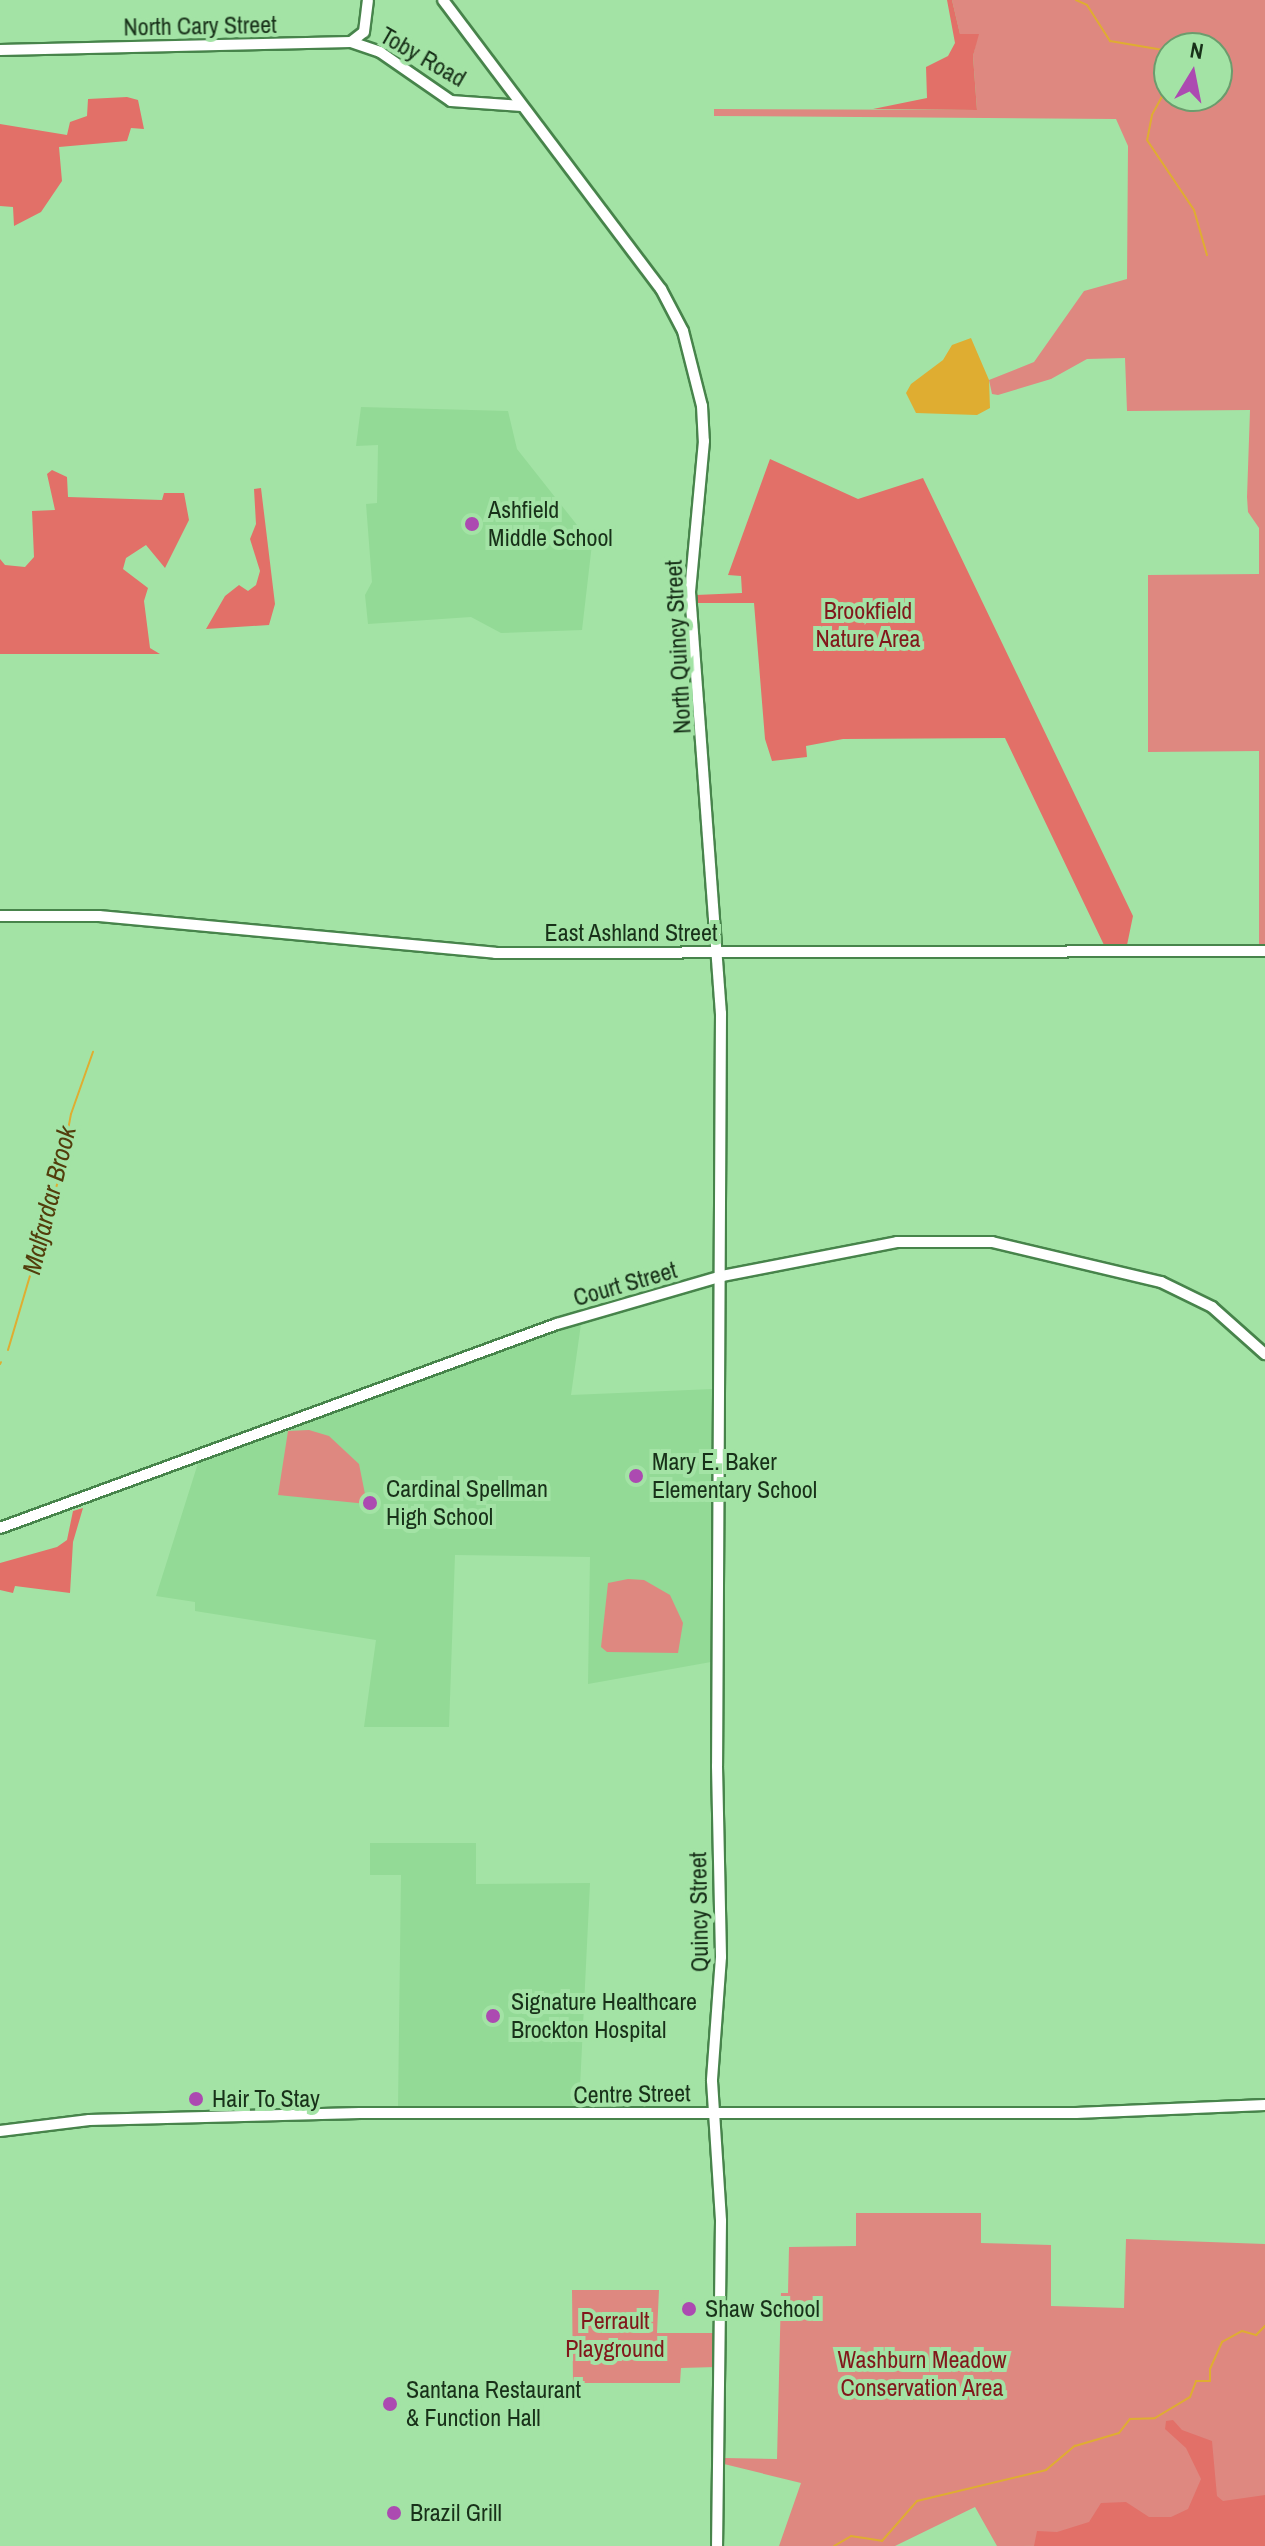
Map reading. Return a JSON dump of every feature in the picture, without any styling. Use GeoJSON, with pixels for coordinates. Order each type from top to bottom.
{"type":"FeatureCollection","features":[{"type":"Feature","properties":{"kind":"main road"},"geometry":{"type":"LineString","coordinates":[[351,42],[364,32],[368,0]]}},
{"type":"Feature","properties":{"kind":"main road","name":"North Quincy Street"},"geometry":{"type":"LineString","coordinates":[[443,0],[661,289],[683,331],[697,376],[704,441],[690,592],[719,953],[722,1276]]}},
{"type":"Feature","properties":{"kind":"main road","name":"North Cary Street"},"geometry":{"type":"LineString","coordinates":[[0,50],[351,42]]}},
{"type":"Feature","properties":{"kind":"main road","name":"Toby Road"},"geometry":{"type":"LineString","coordinates":[[351,42],[380,52],[451,101],[522,106]]}},
{"type":"Feature","properties":{"kind":"main road","name":"East Ashland Street"},"geometry":{"type":"LineString","coordinates":[[0,916],[99,916],[423,949],[719,953],[1265,951]]}},
{"type":"Feature","properties":{"kind":"main road","name":"Court Street"},"geometry":{"type":"LineString","coordinates":[[0,1528],[460,1356],[722,1276],[897,1242],[992,1242],[1161,1282],[1212,1307],[1265,1354]]}},
{"type":"Feature","properties":{"kind":"main road","name":"Quincy Street"},"geometry":{"type":"LineString","coordinates":[[717,2546],[721,2221],[712,2113],[721,1957],[717,1720],[722,1276]]}},
{"type":"Feature","properties":{"kind":"main road","name":"Centre Street"},"geometry":{"type":"LineString","coordinates":[[0,2131],[155,2117],[1076,2113],[1265,2105]]}},
{"type":"Feature","properties":{"kind":"shaded area"},"geometry":{"type":"Polygon","coordinates":[[[971,338],[989,380],[990,408],[977,415],[916,413],[906,393],[911,384],[943,360],[952,345],[971,338]]]}},
{"type":"Feature","properties":{"kind":"shaded area","name":"Ashfield Middle School"},"geometry":{"type":"Polygon","coordinates":[[[361,407],[508,411],[517,449],[592,544],[582,630],[501,633],[471,617],[368,624],[365,595],[372,582],[366,504],[377,503],[378,445],[356,446],[361,407]]]}},
{"type":"Feature","properties":{"kind":"shaded area","name":"Cardinal Spellman High School"},"geometry":{"type":"Polygon","coordinates":[[[581,1324],[571,1395],[713,1389],[711,1662],[588,1684],[590,1557],[455,1555],[449,1727],[364,1727],[376,1640],[195,1611],[195,1602],[156,1596],[199,1460],[499,1349],[581,1324]]]}},
{"type":"Feature","properties":{"kind":"shaded area","name":"Signature Healthcare Brockton Hospital"},"geometry":{"type":"Polygon","coordinates":[[[370,1843],[476,1843],[476,1884],[590,1883],[579,2108],[398,2107],[401,1875],[370,1875],[370,1843]]]}},
{"type":"Feature","properties":{"kind":"green space"},"geometry":{"type":"Polygon","coordinates":[[[947,0],[952,0],[960,34],[979,34],[973,56],[977,110],[873,109],[927,98],[926,67],[948,56],[955,43],[947,0]]]}},
{"type":"Feature","properties":{"kind":"green space"},"geometry":{"type":"Polygon","coordinates":[[[952,0],[1265,0],[1265,945],[1259,945],[1259,751],[1148,752],[1148,575],[1259,574],[1259,528],[1248,512],[1247,497],[1250,410],[1127,411],[1125,358],[1087,359],[1051,379],[998,395],[992,394],[989,380],[1034,362],[1084,291],[1127,279],[1128,146],[1116,119],[714,116],[714,109],[977,110],[973,56],[978,34],[960,34],[952,0]]]}},
{"type":"Feature","properties":{"kind":"green space"},"geometry":{"type":"Polygon","coordinates":[[[127,97],[138,100],[144,129],[131,128],[127,141],[59,147],[62,181],[41,212],[14,226],[13,207],[0,206],[0,124],[67,135],[70,122],[87,116],[88,99],[127,97]]]}},
{"type":"Feature","properties":{"kind":"green space","name":"Brookfield Nature Area"},"geometry":{"type":"Polygon","coordinates":[[[770,459],[858,499],[923,478],[1133,916],[1127,945],[1104,945],[1005,738],[843,739],[806,746],[807,757],[772,761],[765,739],[754,603],[697,603],[696,595],[742,593],[741,576],[728,575],[770,459]]]}},
{"type":"Feature","properties":{"kind":"green space"},"geometry":{"type":"Polygon","coordinates":[[[52,470],[67,477],[68,497],[162,500],[164,493],[184,493],[189,520],[165,568],[146,545],[126,558],[123,569],[148,588],[144,601],[150,648],[160,654],[0,654],[0,559],[5,565],[25,567],[34,557],[32,511],[55,510],[47,474],[52,470]]]}},
{"type":"Feature","properties":{"kind":"green space"},"geometry":{"type":"Polygon","coordinates":[[[261,488],[275,604],[269,625],[206,629],[225,596],[239,585],[248,591],[256,585],[260,571],[250,539],[256,524],[254,489],[261,488]]]}},
{"type":"Feature","properties":{"kind":"green space"},"geometry":{"type":"Polygon","coordinates":[[[309,1430],[329,1436],[359,1464],[367,1504],[278,1495],[288,1431],[309,1430]]]}},
{"type":"Feature","properties":{"kind":"green space"},"geometry":{"type":"Polygon","coordinates":[[[83,1508],[73,1542],[70,1593],[15,1586],[13,1593],[0,1590],[0,1563],[57,1547],[67,1540],[73,1511],[83,1508]]]}},
{"type":"Feature","properties":{"kind":"green space"},"geometry":{"type":"Polygon","coordinates":[[[644,1580],[670,1595],[683,1623],[678,1653],[607,1652],[601,1647],[608,1583],[644,1580]]]}},
{"type":"Feature","properties":{"kind":"green space","name":"Washburn Meadow Conservation Area"},"geometry":{"type":"Polygon","coordinates":[[[856,2213],[981,2213],[981,2243],[1051,2245],[1051,2306],[1124,2308],[1126,2239],[1265,2244],[1265,2545],[997,2546],[975,2507],[895,2546],[779,2546],[801,2483],[724,2464],[724,2458],[777,2459],[781,2293],[788,2293],[789,2247],[856,2246],[856,2213]]]}},
{"type":"Feature","properties":{"kind":"green space","name":"Perrault Playground"},"geometry":{"type":"Polygon","coordinates":[[[572,2290],[659,2290],[657,2333],[717,2333],[716,2367],[681,2368],[680,2383],[573,2383],[572,2290]]]}},
{"type":"Feature","properties":{"kind":"green space"},"geometry":{"type":"Polygon","coordinates":[[[1173,2420],[1182,2430],[1212,2441],[1217,2496],[1223,2501],[1265,2495],[1265,2546],[1034,2546],[1037,2531],[1057,2532],[1089,2522],[1101,2503],[1126,2502],[1149,2517],[1171,2517],[1188,2509],[1201,2479],[1186,2448],[1165,2429],[1166,2421],[1173,2420]]]}},
{"type":"Feature","properties":{"kind":"waterway"},"geometry":{"type":"LineString","coordinates":[[1076,0],[1087,5],[1110,41],[1153,48]]}},
{"type":"Feature","properties":{"kind":"waterway"},"geometry":{"type":"LineString","coordinates":[[1154,112],[1147,140],[1194,210],[1207,255]]}},
{"type":"Feature","properties":{"kind":"waterway","name":"Malfardar Brook"},"geometry":{"type":"LineString","coordinates":[[8,1350],[59,1178],[71,1114],[93,1052]]}},
{"type":"Feature","properties":{"kind":"waterway"},"geometry":{"type":"LineString","coordinates":[[834,2546],[851,2536],[882,2541],[917,2501],[1046,2470],[1075,2446],[1119,2433],[1130,2419],[1155,2418],[1190,2397],[1196,2381],[1210,2381],[1210,2369],[1222,2342],[1242,2331],[1256,2335],[1265,2326]]}},
{"type":"Feature","properties":{"kind":"place","name":"Ashfield Middle School"},"geometry":{"type":"Point","coordinates":[472,524]}},
{"type":"Feature","properties":{"kind":"place","name":"Mary E. Baker Elementary School"},"geometry":{"type":"Point","coordinates":[636,1476]}},
{"type":"Feature","properties":{"kind":"place","name":"Cardinal Spellman High School"},"geometry":{"type":"Point","coordinates":[370,1503]}},
{"type":"Feature","properties":{"kind":"place","name":"Signature Healthcare Brockton Hospital"},"geometry":{"type":"Point","coordinates":[493,2016]}},
{"type":"Feature","properties":{"kind":"place","name":"Hair To Stay"},"geometry":{"type":"Point","coordinates":[196,2099]}},
{"type":"Feature","properties":{"kind":"place","name":"Shaw School"},"geometry":{"type":"Point","coordinates":[689,2309]}},
{"type":"Feature","properties":{"kind":"place","name":"Santana Restaurant & Function Hall"},"geometry":{"type":"Point","coordinates":[390,2404]}},
{"type":"Feature","properties":{"kind":"place","name":"Brazil Grill"},"geometry":{"type":"Point","coordinates":[394,2513]}}]}
